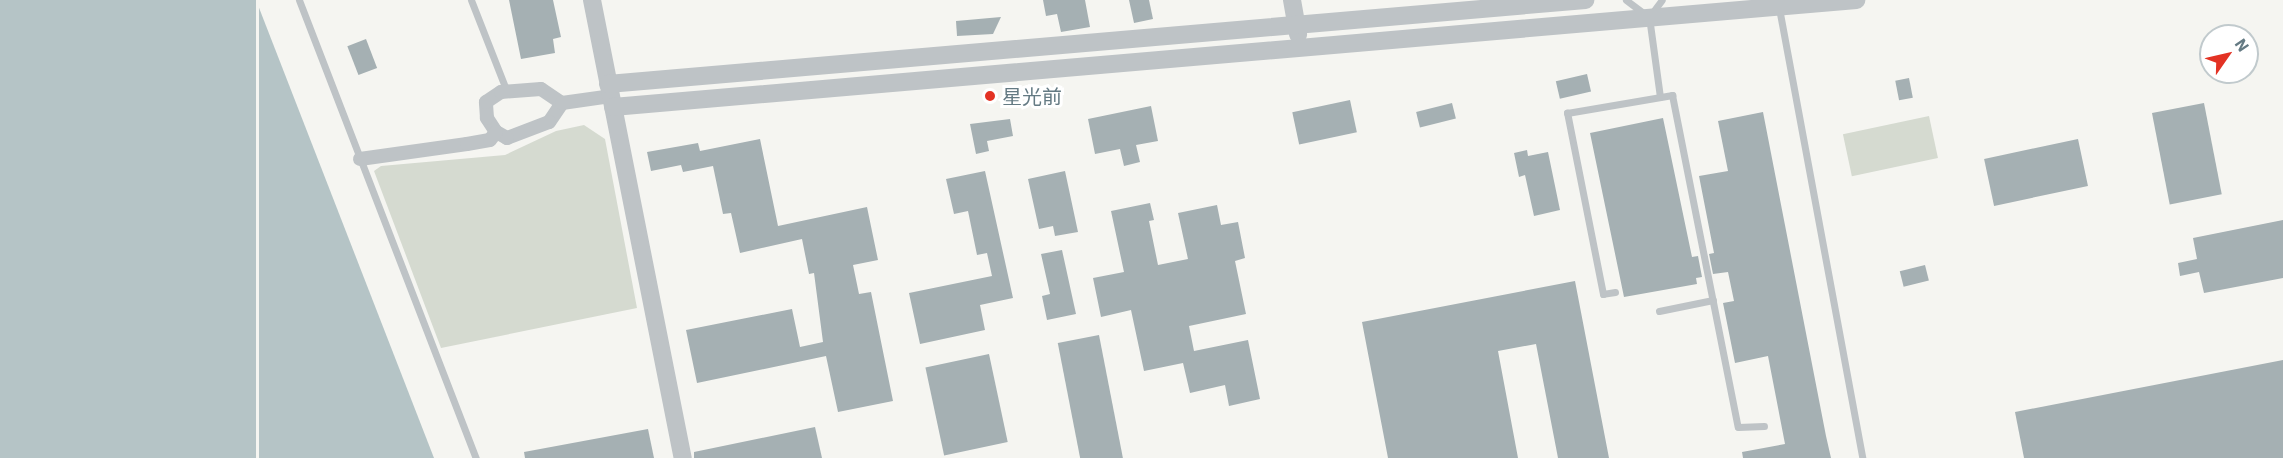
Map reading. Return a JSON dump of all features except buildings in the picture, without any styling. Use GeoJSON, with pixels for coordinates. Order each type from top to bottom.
{"type":"FeatureCollection","features":[{"type":"Feature","properties":{"kind":"street"},"geometry":{"type":"LineString","coordinates":[[592,0],[683,458]]}},
{"type":"Feature","properties":{"kind":"street"},"geometry":{"type":"LineString","coordinates":[[1292,0],[1299,46]]}},
{"type":"Feature","properties":{"kind":"street"},"geometry":{"type":"LineString","coordinates":[[562,103],[549,122],[507,138],[496,132],[487,118],[486,102],[507,92],[541,89],[562,103],[1032,49],[1297,22],[1585,0]]}},
{"type":"Feature","properties":{"kind":"street"},"geometry":{"type":"LineString","coordinates":[[611,96],[1299,46],[1649,17],[1780,3],[1856,0]]}},
{"type":"Feature","properties":{"kind":"street"},"geometry":{"type":"LineString","coordinates":[[360,159],[490,140],[496,132]]}},
{"type":"Feature","properties":{"kind":"lane"},"geometry":{"type":"LineString","coordinates":[[299,0],[476,458]]}},
{"type":"Feature","properties":{"kind":"lane"},"geometry":{"type":"LineString","coordinates":[[471,0],[507,92]]}},
{"type":"Feature","properties":{"kind":"lane"},"geometry":{"type":"LineString","coordinates":[[1626,0],[1649,17]]}},
{"type":"Feature","properties":{"kind":"lane"},"geometry":{"type":"LineString","coordinates":[[1659,97],[1649,17],[1662,0]]}},
{"type":"Feature","properties":{"kind":"lane"},"geometry":{"type":"LineString","coordinates":[[1780,3],[1862,458]]}},
{"type":"Feature","properties":{"kind":"lane"},"geometry":{"type":"LineString","coordinates":[[1615,292],[1604,294],[1567,113],[1672,95],[1738,427],[1764,426]]}},
{"type":"Feature","properties":{"kind":"lane"},"geometry":{"type":"LineString","coordinates":[[1659,311],[1713,300]]}},
{"type":"Feature","properties":{"kind":"shaded area"},"geometry":{"type":"Polygon","coordinates":[[[0,0],[256,0],[434,458],[0,458],[0,0]]]}},
{"type":"Feature","properties":{"kind":"shaded area"},"geometry":{"type":"Polygon","coordinates":[[[1929,116],[1938,158],[1852,176],[1843,134],[1929,116]]]}},
{"type":"Feature","properties":{"kind":"shaded area"},"geometry":{"type":"Polygon","coordinates":[[[584,125],[605,139],[637,308],[441,348],[374,171],[381,166],[505,155],[556,131],[584,125]]]}},
{"type":"Feature","properties":{"kind":"pier"},"geometry":{"type":"Polygon","coordinates":[[[256,0],[259,0],[259,458],[256,458],[256,0]]]}},
{"type":"Feature","properties":{"kind":"place","name":"星光前"},"geometry":{"type":"Point","coordinates":[990,96]}}]}
